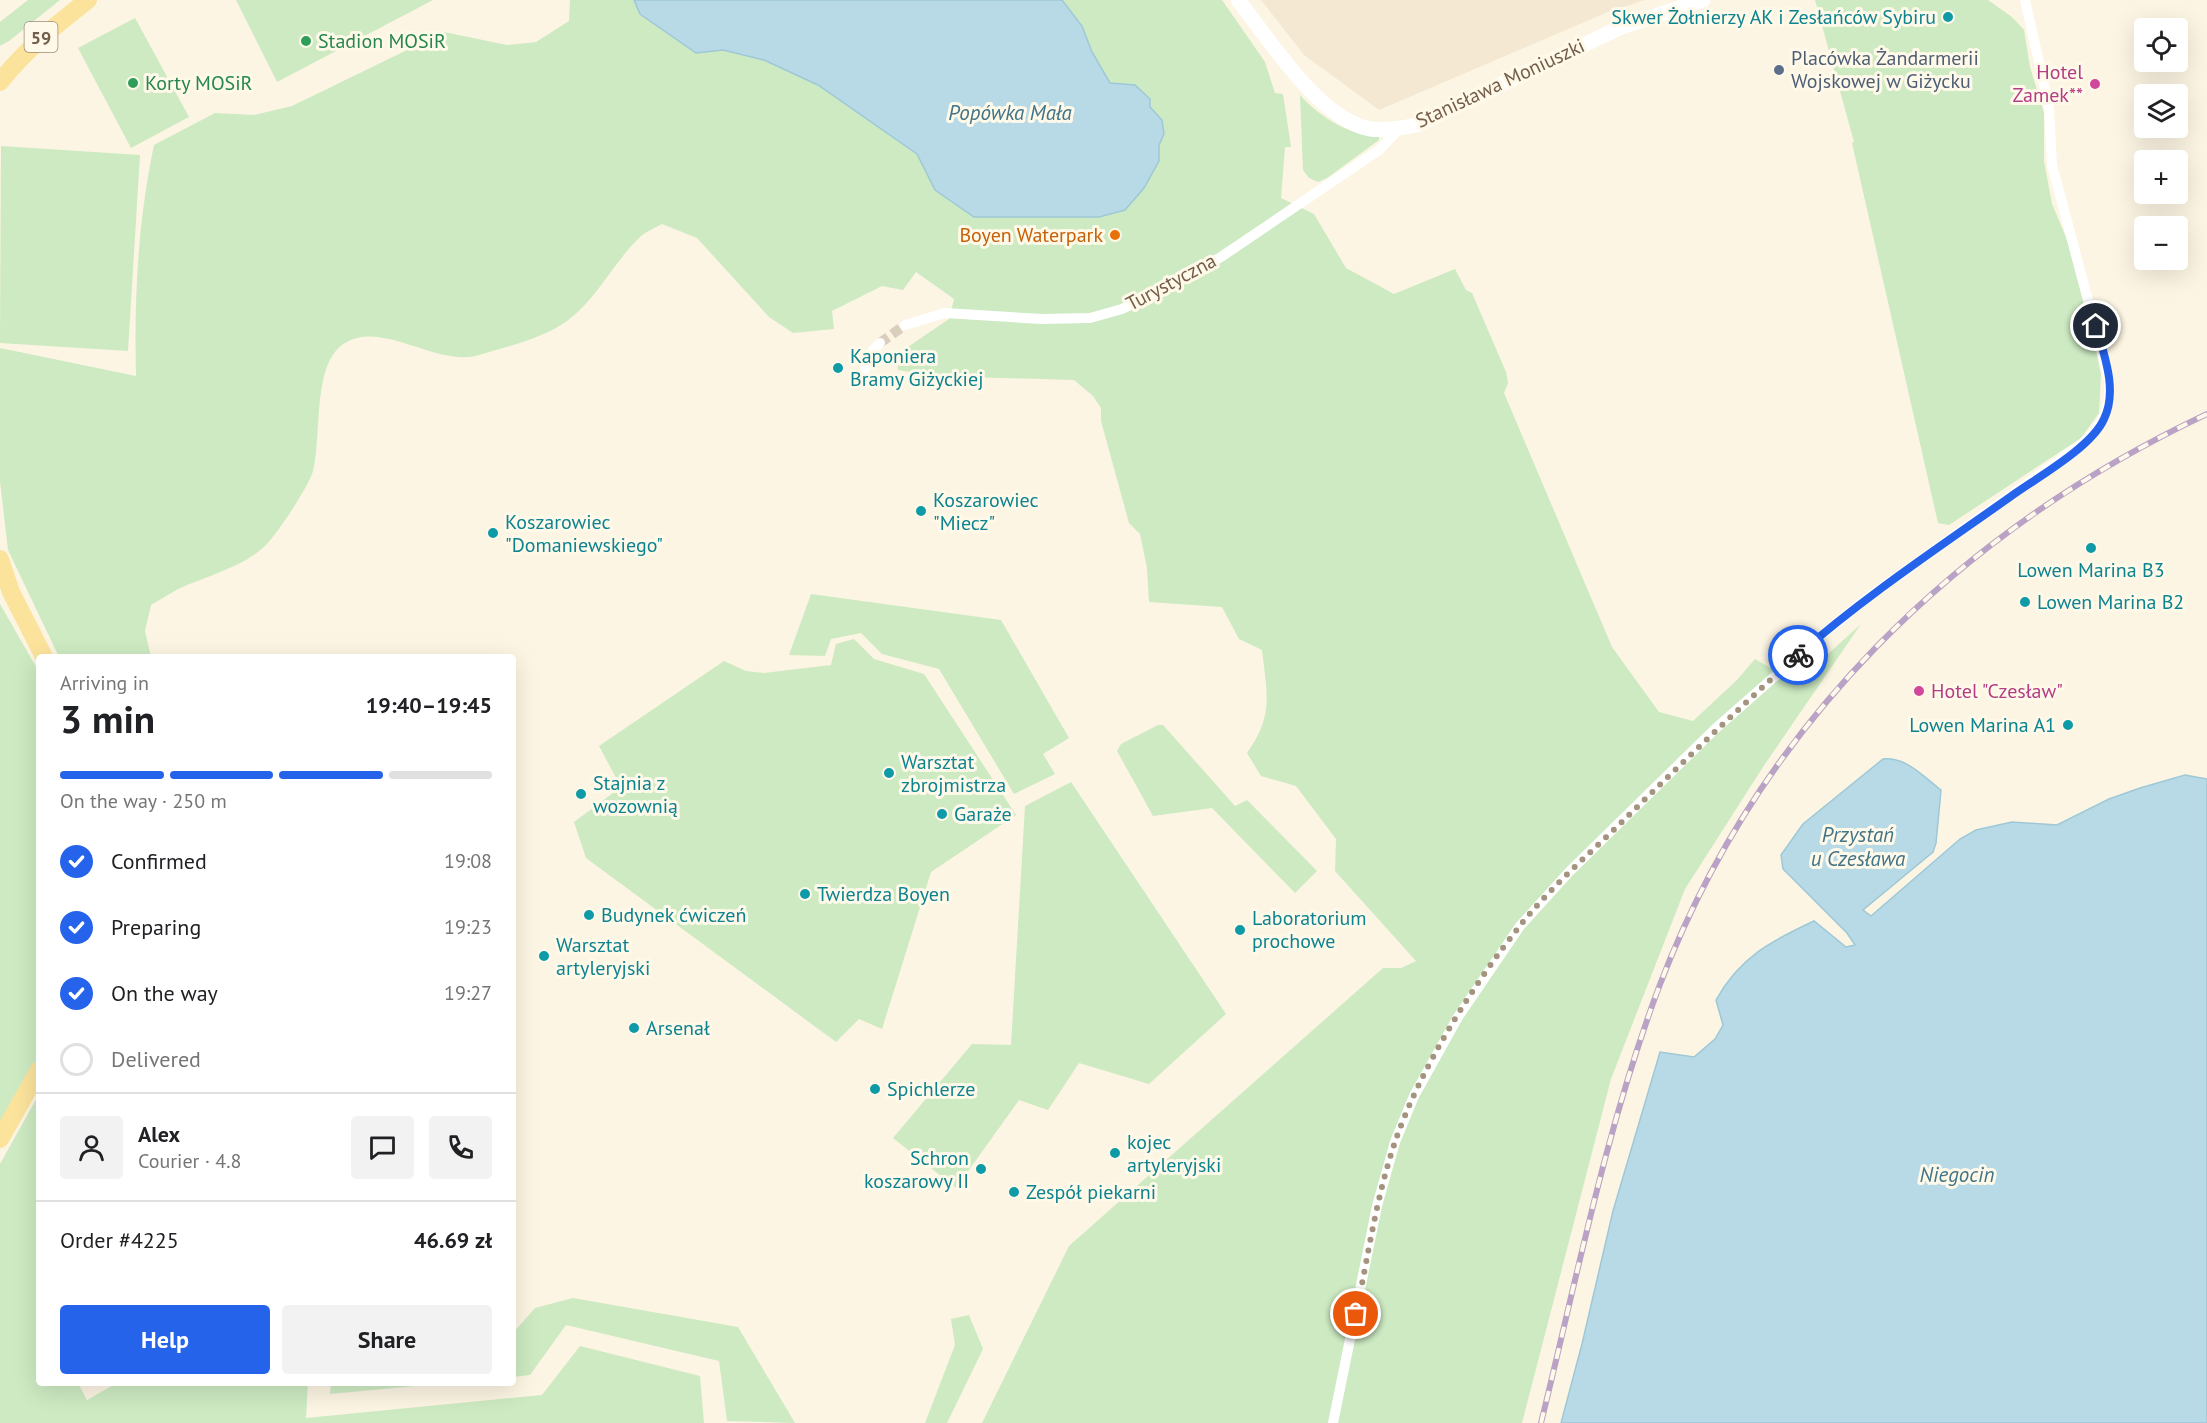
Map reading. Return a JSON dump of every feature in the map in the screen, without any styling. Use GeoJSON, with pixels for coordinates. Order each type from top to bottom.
{"type":"FeatureCollection","features":[{"type":"Feature","properties":{"kind":"main road","name":"59"},"geometry":{"type":"LineString","coordinates":[[0,82],[44,34],[88,0]]}},
{"type":"Feature","properties":{"kind":"main road"},"geometry":{"type":"LineString","coordinates":[[0,559],[11,592],[42,654]]}},
{"type":"Feature","properties":{"kind":"main road"},"geometry":{"type":"LineString","coordinates":[[0,1139],[36,1075]]}},
{"type":"Feature","properties":{"kind":"street","name":"Stanisława Moniuszki"},"geometry":{"type":"LineString","coordinates":[[1238,0],[1323,104],[1357,125],[1371,129],[1417,125],[1619,28],[1703,0]]}},
{"type":"Feature","properties":{"kind":"street"},"geometry":{"type":"LineString","coordinates":[[1333,1423],[1377,1206],[1395,1142],[1414,1096],[1458,1017],[1520,926],[1569,872],[1715,729],[1822,634],[1863,601],[2082,444],[2096,432],[2105,418],[2109,401],[2109,379],[2052,165],[2049,107],[2025,0]]}},
{"type":"Feature","properties":{"kind":"street","name":"Turystyczna"},"geometry":{"type":"LineString","coordinates":[[905,325],[945,314],[1052,319],[1090,318],[1122,309],[1174,284],[1221,257],[1379,150],[1400,128]]}},
{"type":"Feature","properties":{"kind":"street"},"geometry":{"type":"LineString","coordinates":[[864,371],[873,350],[880,343]]}},
{"type":"Feature","properties":{"kind":"shaded area"},"geometry":{"type":"Polygon","coordinates":[[[1261,0],[1645,0],[1608,12],[1379,110],[1304,55],[1261,0]]]}},
{"type":"Feature","properties":{"kind":"green space"},"geometry":{"type":"Polygon","coordinates":[[[28,0],[60,0],[0,46],[0,22],[28,0]]]}},
{"type":"Feature","properties":{"kind":"green space","name":"Stadion MOSiR"},"geometry":{"type":"Polygon","coordinates":[[[236,0],[433,0],[277,82],[236,0]]]}},
{"type":"Feature","properties":{"kind":"green space"},"geometry":{"type":"Polygon","coordinates":[[[570,0],[634,0],[640,14],[696,53],[723,50],[764,60],[818,85],[918,154],[935,190],[974,217],[1034,215],[1159,161],[1159,145],[1164,134],[1110,83],[1092,52],[1082,26],[1062,0],[1222,0],[1265,62],[1275,93],[1283,94],[1291,147],[1285,147],[1281,198],[1314,214],[1346,268],[1394,294],[1455,269],[1466,290],[1472,293],[1506,372],[1508,383],[1504,393],[1612,647],[1659,712],[1693,721],[1737,680],[1755,659],[1796,683],[1861,624],[1763,767],[1685,889],[1611,1079],[1522,1423],[982,1423],[1069,1246],[1383,968],[1401,968],[1416,961],[1335,871],[1336,839],[1296,786],[1261,776],[1247,753],[1256,739],[1265,715],[1267,692],[1262,650],[1239,639],[1222,607],[1149,602],[1147,568],[1140,534],[1129,523],[1101,421],[1101,408],[1093,396],[1074,380],[934,376],[898,370],[896,355],[949,319],[954,299],[916,272],[903,290],[882,286],[832,311],[834,329],[793,333],[769,317],[697,238],[662,224],[639,238],[578,312],[557,327],[536,337],[479,355],[462,357],[445,355],[391,339],[357,338],[342,345],[333,355],[326,369],[322,386],[313,471],[292,510],[264,547],[245,561],[178,589],[151,605],[145,631],[150,654],[58,654],[8,550],[0,481],[0,348],[136,376],[138,260],[144,202],[154,145],[215,113],[254,115],[292,106],[444,32],[507,45],[536,42],[569,21],[570,0]]]}},
{"type":"Feature","properties":{"kind":"green space"},"geometry":{"type":"Polygon","coordinates":[[[1815,0],[1988,0],[2012,17],[2024,30],[2030,67],[2044,113],[2044,161],[2052,204],[2068,242],[2088,311],[2101,375],[2099,413],[2081,438],[1949,525],[1938,523],[1852,143],[1854,142],[1815,0]]]}},
{"type":"Feature","properties":{"kind":"green space","name":"Korty MOSiR"},"geometry":{"type":"Polygon","coordinates":[[[135,18],[189,117],[131,148],[78,48],[135,18]]]}},
{"type":"Feature","properties":{"kind":"green space"},"geometry":{"type":"Polygon","coordinates":[[[1300,95],[1335,124],[1357,133],[1379,137],[1379,140],[1327,178],[1318,182],[1309,178],[1303,170],[1300,95]]]}},
{"type":"Feature","properties":{"kind":"green space"},"geometry":{"type":"Polygon","coordinates":[[[1,146],[140,155],[128,351],[0,343],[1,146]]]}},
{"type":"Feature","properties":{"kind":"green space"},"geometry":{"type":"Polygon","coordinates":[[[811,594],[1001,620],[1069,738],[1043,754],[1055,774],[1014,794],[939,669],[882,654],[861,633],[831,639],[825,656],[789,655],[811,594]]]}},
{"type":"Feature","properties":{"kind":"green space"},"geometry":{"type":"Polygon","coordinates":[[[0,604],[36,667],[36,1062],[0,1127],[0,604]]]}},
{"type":"Feature","properties":{"kind":"green space"},"geometry":{"type":"Polygon","coordinates":[[[854,639],[874,659],[924,674],[1016,815],[931,872],[882,1029],[859,1019],[836,1042],[586,858],[574,822],[621,787],[599,746],[724,661],[746,671],[764,673],[831,665],[836,644],[854,639]]]}},
{"type":"Feature","properties":{"kind":"green space"},"geometry":{"type":"Polygon","coordinates":[[[1158,725],[1163,725],[1235,806],[1247,800],[1317,871],[1295,893],[1212,808],[1153,816],[1117,751],[1121,744],[1158,725]]]}},
{"type":"Feature","properties":{"kind":"green space"},"geometry":{"type":"Polygon","coordinates":[[[1071,782],[1226,1014],[1149,1084],[1079,1063],[1048,1110],[1019,1100],[956,1188],[893,1138],[972,1044],[1011,1045],[1025,806],[1071,782]]]}},
{"type":"Feature","properties":{"kind":"green space"},"geometry":{"type":"Polygon","coordinates":[[[36,1099],[36,1386],[80,1386],[87,1400],[112,1386],[308,1386],[306,1418],[542,1395],[580,1346],[700,1376],[704,1423],[0,1423],[0,1164],[36,1099]]]}},
{"type":"Feature","properties":{"kind":"green space"},"geometry":{"type":"Polygon","coordinates":[[[573,1298],[738,1327],[795,1423],[727,1421],[719,1361],[566,1325],[530,1375],[516,1377],[516,1330],[535,1308],[573,1298]]]}},
{"type":"Feature","properties":{"kind":"green space"},"geometry":{"type":"Polygon","coordinates":[[[969,1315],[983,1349],[947,1423],[925,1423],[955,1345],[951,1319],[969,1315]]]}},
{"type":"Feature","properties":{"kind":"green space"},"geometry":{"type":"Polygon","coordinates":[[[331,1386],[416,1386],[330,1394],[331,1386]]]}},
{"type":"Feature","properties":{"kind":"water","name":"Popówka Mała"},"geometry":{"type":"Polygon","coordinates":[[[634,0],[1062,0],[1082,26],[1092,52],[1110,83],[1135,85],[1150,99],[1150,107],[1162,120],[1164,134],[1159,145],[1159,161],[1144,188],[1125,210],[1099,217],[974,217],[935,190],[917,154],[818,85],[764,60],[723,50],[696,53],[640,14],[634,0]]]}},
{"type":"Feature","properties":{"kind":"water","name":"Niegocin"},"geometry":{"type":"Polygon","coordinates":[[[1883,759],[1900,761],[1922,774],[1941,790],[1936,843],[1933,852],[1863,910],[1871,916],[1960,839],[1976,830],[2012,822],[2057,825],[2109,799],[2140,788],[2185,775],[2207,779],[2207,1423],[1561,1423],[1613,1211],[1660,1052],[1694,1057],[1715,1039],[1723,1025],[1716,1000],[1735,972],[1770,943],[1814,921],[1846,947],[1855,945],[1847,933],[1783,869],[1781,855],[1803,824],[1883,759]]]}},
{"type":"Feature","properties":{"kind":"tunnel"},"geometry":{"type":"LineString","coordinates":[[880,343],[905,325]]}},
{"type":"Feature","properties":{"kind":"railway"},"geometry":{"type":"LineString","coordinates":[[1541,1423],[1608,1148],[1640,1040],[1659,987],[1701,892],[1751,804],[1810,722],[1876,647],[1950,578],[2030,517],[2116,462],[2207,414]]}},
{"type":"Feature","properties":{"kind":"way so far"},"geometry":{"type":"LineString","coordinates":[[1356,1314],[1377,1206],[1395,1142],[1414,1096],[1488,968],[1520,926],[1569,872],[1715,729],[1798,655]]}},
{"type":"Feature","properties":{"kind":"place","name":"Skwer Żołnierzy AK i Zesłańców Sybiru"},"geometry":{"type":"Point","coordinates":[1948,17]}},
{"type":"Feature","properties":{"kind":"place","name":"Stadion MOSiR"},"geometry":{"type":"Point","coordinates":[306,41]}},
{"type":"Feature","properties":{"kind":"place","name":"Placówka Żandarmerii Wojskowej w Giżycku"},"geometry":{"type":"Point","coordinates":[1779,70]}},
{"type":"Feature","properties":{"kind":"place","name":"Korty MOSiR"},"geometry":{"type":"Point","coordinates":[133,83]}},
{"type":"Feature","properties":{"kind":"place","name":"Hotel Zamek**"},"geometry":{"type":"Point","coordinates":[2095,84]}},
{"type":"Feature","properties":{"kind":"place","name":"Boyen Waterpark"},"geometry":{"type":"Point","coordinates":[1115,235]}},
{"type":"Feature","properties":{"kind":"place","name":"Kaponiera Bramy Giżyckiej"},"geometry":{"type":"Point","coordinates":[838,368]}},
{"type":"Feature","properties":{"kind":"place","name":"Koszarowiec \"Miecz\""},"geometry":{"type":"Point","coordinates":[921,511]}},
{"type":"Feature","properties":{"kind":"place","name":"Koszarowiec \"Domaniewskiego\""},"geometry":{"type":"Point","coordinates":[493,533]}},
{"type":"Feature","properties":{"kind":"place","name":"Lowen Marina B3"},"geometry":{"type":"Point","coordinates":[2091,548]}},
{"type":"Feature","properties":{"kind":"place","name":"Lowen Marina B2"},"geometry":{"type":"Point","coordinates":[2025,602]}},
{"type":"Feature","properties":{"kind":"place","name":"Hotel \"Czesław\""},"geometry":{"type":"Point","coordinates":[1919,691]}},
{"type":"Feature","properties":{"kind":"place","name":"Lowen Marina A1"},"geometry":{"type":"Point","coordinates":[2068,725]}},
{"type":"Feature","properties":{"kind":"place","name":"Warsztat zbrojmistrza"},"geometry":{"type":"Point","coordinates":[889,773]}},
{"type":"Feature","properties":{"kind":"place","name":"Stajnia z wozownią"},"geometry":{"type":"Point","coordinates":[581,794]}},
{"type":"Feature","properties":{"kind":"place","name":"Garaże"},"geometry":{"type":"Point","coordinates":[942,814]}},
{"type":"Feature","properties":{"kind":"place","name":"Twierdza Boyen"},"geometry":{"type":"Point","coordinates":[805,894]}},
{"type":"Feature","properties":{"kind":"place","name":"Budynek ćwiczeń"},"geometry":{"type":"Point","coordinates":[589,915]}},
{"type":"Feature","properties":{"kind":"place","name":"Laboratorium prochowe"},"geometry":{"type":"Point","coordinates":[1240,930]}},
{"type":"Feature","properties":{"kind":"place","name":"Warsztat artyleryjski"},"geometry":{"type":"Point","coordinates":[544,956]}},
{"type":"Feature","properties":{"kind":"place","name":"Arsenał"},"geometry":{"type":"Point","coordinates":[634,1028]}},
{"type":"Feature","properties":{"kind":"place","name":"Spichlerze"},"geometry":{"type":"Point","coordinates":[875,1089]}},
{"type":"Feature","properties":{"kind":"place","name":"kojec artyleryjski"},"geometry":{"type":"Point","coordinates":[1115,1153]}},
{"type":"Feature","properties":{"kind":"place","name":"Schron koszarowy II"},"geometry":{"type":"Point","coordinates":[981,1169]}},
{"type":"Feature","properties":{"kind":"place","name":"Zespół piekarni"},"geometry":{"type":"Point","coordinates":[1014,1192]}},
{"type":"Feature","properties":{"kind":"route"},"geometry":{"type":"LineString","coordinates":[[1798,655],[1863,601],[2096,432],[2108,410],[2110,390],[2096,326]]}},
{"type":"Feature","properties":{"kind":"water label","name":"Przystań u Czesława"},"geometry":{"type":"Point","coordinates":[1858,846]}}]}
